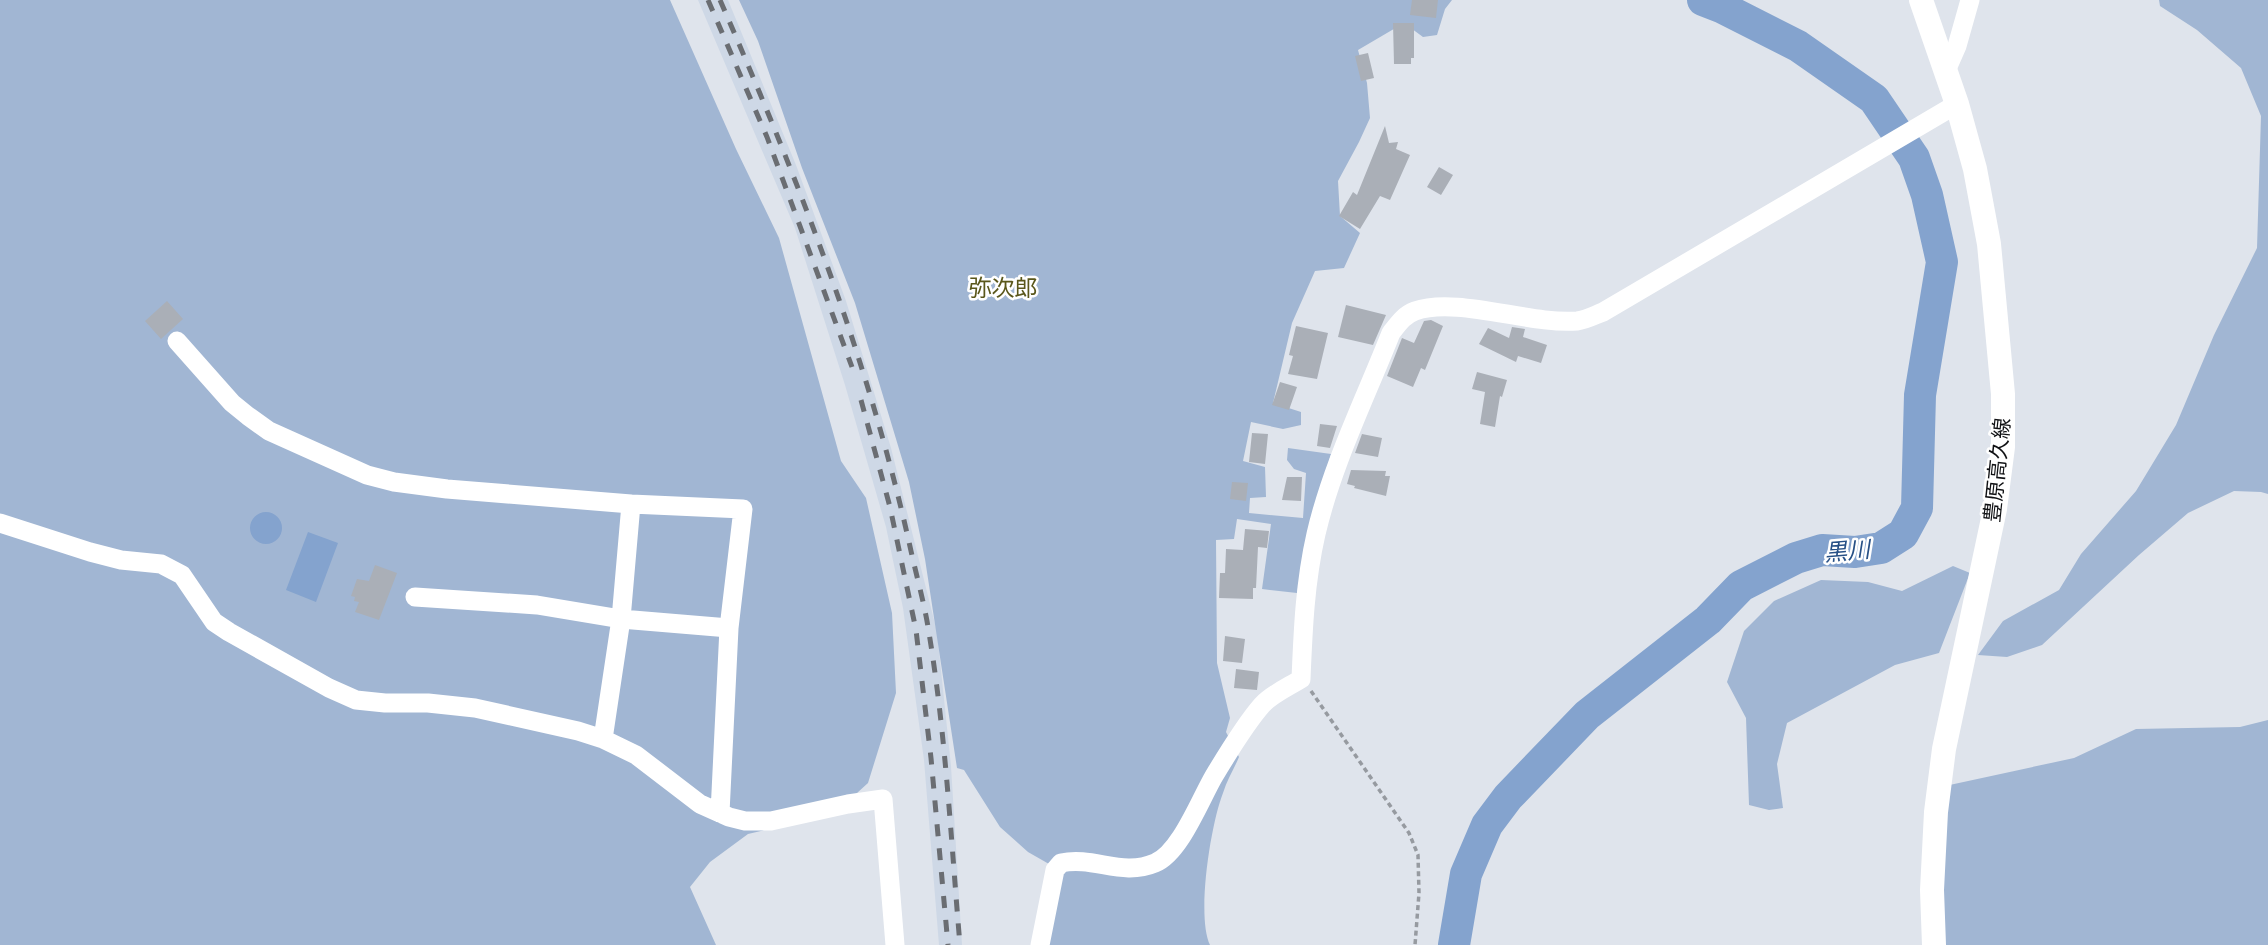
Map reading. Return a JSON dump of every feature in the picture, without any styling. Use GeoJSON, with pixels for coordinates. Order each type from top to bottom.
{"type":"FeatureCollection","features":[{"type":"Feature","properties":{"kind":"main road","name":"豊原高久線"},"geometry":{"type":"LineString","coordinates":[[1921,0],[1957,104],[1975,169],[1989,244],[2003,394],[2003,447],[1995,509],[1944,748],[1936,812],[1932,890],[1934,945]]}},
{"type":"Feature","properties":{"kind":"street"},"geometry":{"type":"LineString","coordinates":[[1946,71],[1957,46],[1970,0]]}},
{"type":"Feature","properties":{"kind":"street"},"geometry":{"type":"LineString","coordinates":[[1040,945],[1055,870],[1061,863],[1075,860],[1128,870],[1158,862],[1170,852],[1260,707],[1270,697],[1301,678],[1307,584],[1317,532],[1331,482],[1391,333],[1400,321],[1415,311],[1456,308],[1556,321],[1580,321],[1603,312],[1957,104]]}},
{"type":"Feature","properties":{"kind":"street"},"geometry":{"type":"LineString","coordinates":[[177,341],[232,403],[269,431],[367,475],[394,482],[447,489],[631,504],[743,509],[729,628],[720,813]]}},
{"type":"Feature","properties":{"kind":"street"},"geometry":{"type":"LineString","coordinates":[[603,738],[621,619],[631,504]]}},
{"type":"Feature","properties":{"kind":"street"},"geometry":{"type":"LineString","coordinates":[[0,523],[121,560],[162,564],[182,575],[214,621],[229,632],[329,688],[356,700],[475,708],[603,738],[636,755],[700,804],[745,821],[771,821],[883,799],[895,945]]}},
{"type":"Feature","properties":{"kind":"street"},"geometry":{"type":"LineString","coordinates":[[415,597],[537,605],[621,619],[729,628]]}},
{"type":"Feature","properties":{"kind":"path"},"geometry":{"type":"LineString","coordinates":[[1301,678],[1409,833],[1418,855],[1419,893],[1415,945]]}},
{"type":"Feature","properties":{"kind":"shaded area"},"geometry":{"type":"Polygon","coordinates":[[[0,0],[670,0],[779,238],[841,461],[866,498],[892,613],[896,693],[868,783],[835,813],[748,834],[710,862],[690,887],[716,945],[0,945],[0,0]]]}},
{"type":"Feature","properties":{"kind":"shaded area"},"geometry":{"type":"Polygon","coordinates":[[[698,0],[728,0],[796,165],[846,301],[891,448],[937,632],[951,766],[962,945],[939,945],[924,760],[903,608],[886,527],[845,385],[795,228],[698,0]]]}},
{"type":"Feature","properties":{"kind":"shaded area"},"geometry":{"type":"Polygon","coordinates":[[[739,0],[1452,0],[1445,9],[1437,35],[1423,37],[1404,23],[1358,50],[1367,83],[1370,118],[1338,181],[1340,216],[1360,233],[1344,268],[1315,271],[1292,323],[1273,403],[1301,412],[1301,425],[1283,429],[1251,422],[1243,461],[1265,467],[1266,497],[1250,498],[1249,513],[1303,518],[1306,473],[1294,469],[1287,460],[1288,448],[1331,454],[1307,539],[1297,593],[1262,589],[1271,524],[1237,519],[1234,539],[1216,540],[1217,663],[1230,718],[1226,732],[1239,757],[1218,807],[1210,847],[1204,913],[1210,945],[1047,945],[1049,864],[1028,852],[1000,827],[964,770],[957,768],[925,559],[909,482],[855,303],[802,168],[758,41],[739,0]]]}},
{"type":"Feature","properties":{"kind":"shaded area"},"geometry":{"type":"Polygon","coordinates":[[[2159,0],[2268,0],[2268,494],[2234,491],[2188,513],[2042,645],[2007,657],[1978,655],[2003,621],[2059,590],[2081,554],[2136,491],[2176,425],[2214,335],[2257,248],[2261,116],[2241,68],[2197,30],[2160,6],[2159,0]]]}},
{"type":"Feature","properties":{"kind":"shaded area"},"geometry":{"type":"Polygon","coordinates":[[[266,512],[277,517],[282,528],[277,539],[266,544],[255,539],[250,528],[255,517],[266,512]]]}},
{"type":"Feature","properties":{"kind":"shaded area"},"geometry":{"type":"Polygon","coordinates":[[[308,532],[338,543],[316,602],[286,590],[308,532]]]}},
{"type":"Feature","properties":{"kind":"shaded area"},"geometry":{"type":"Polygon","coordinates":[[[1953,566],[1970,573],[1939,653],[1895,665],[1787,723],[1777,764],[1783,808],[1769,810],[1749,805],[1746,718],[1727,682],[1744,631],[1774,601],[1821,580],[1868,582],[1902,591],[1953,566]]]}},
{"type":"Feature","properties":{"kind":"shaded area"},"geometry":{"type":"Polygon","coordinates":[[[2268,720],[2268,945],[1941,945],[1945,786],[2074,758],[2136,729],[2240,727],[2268,720]]]}},
{"type":"Feature","properties":{"kind":"building"},"geometry":{"type":"Polygon","coordinates":[[[1412,0],[1438,0],[1436,18],[1410,15],[1412,0]]]}},
{"type":"Feature","properties":{"kind":"building"},"geometry":{"type":"Polygon","coordinates":[[[1393,23],[1414,23],[1414,58],[1411,58],[1411,64],[1394,64],[1393,23]]]}},
{"type":"Feature","properties":{"kind":"building"},"geometry":{"type":"Polygon","coordinates":[[[1368,53],[1374,78],[1361,81],[1355,56],[1368,53]]]}},
{"type":"Feature","properties":{"kind":"building"},"geometry":{"type":"Polygon","coordinates":[[[1385,126],[1389,143],[1398,142],[1396,149],[1410,155],[1390,200],[1380,196],[1360,229],[1339,216],[1353,192],[1357,195],[1385,126]]]}},
{"type":"Feature","properties":{"kind":"building"},"geometry":{"type":"Polygon","coordinates":[[[1439,167],[1453,175],[1441,195],[1427,187],[1439,167]]]}},
{"type":"Feature","properties":{"kind":"building"},"geometry":{"type":"Polygon","coordinates":[[[167,301],[183,319],[161,339],[145,321],[167,301]]]}},
{"type":"Feature","properties":{"kind":"building"},"geometry":{"type":"Polygon","coordinates":[[[1346,305],[1386,315],[1373,345],[1338,337],[1346,305]]]}},
{"type":"Feature","properties":{"kind":"building"},"geometry":{"type":"Polygon","coordinates":[[[1431,320],[1443,326],[1425,370],[1421,368],[1413,387],[1387,376],[1402,338],[1414,343],[1424,321],[1431,320]]]}},
{"type":"Feature","properties":{"kind":"building"},"geometry":{"type":"Polygon","coordinates":[[[1296,326],[1328,333],[1317,379],[1288,374],[1293,356],[1289,355],[1296,326]]]}},
{"type":"Feature","properties":{"kind":"building"},"geometry":{"type":"Polygon","coordinates":[[[1512,327],[1525,329],[1523,337],[1547,345],[1541,363],[1518,356],[1516,362],[1479,344],[1488,328],[1509,338],[1512,327]]]}},
{"type":"Feature","properties":{"kind":"building"},"geometry":{"type":"Polygon","coordinates":[[[1477,372],[1507,380],[1502,397],[1500,396],[1495,427],[1480,424],[1485,392],[1472,389],[1477,372]]]}},
{"type":"Feature","properties":{"kind":"building"},"geometry":{"type":"Polygon","coordinates":[[[1280,382],[1297,387],[1289,410],[1272,405],[1280,382]]]}},
{"type":"Feature","properties":{"kind":"building"},"geometry":{"type":"Polygon","coordinates":[[[1320,424],[1337,426],[1330,448],[1317,446],[1320,424]]]}},
{"type":"Feature","properties":{"kind":"building"},"geometry":{"type":"Polygon","coordinates":[[[1252,433],[1268,434],[1265,464],[1249,462],[1252,433]]]}},
{"type":"Feature","properties":{"kind":"building"},"geometry":{"type":"Polygon","coordinates":[[[1362,434],[1382,438],[1378,457],[1355,453],[1362,434]]]}},
{"type":"Feature","properties":{"kind":"building"},"geometry":{"type":"Polygon","coordinates":[[[1351,470],[1386,471],[1385,476],[1390,476],[1386,496],[1347,484],[1351,470]]]}},
{"type":"Feature","properties":{"kind":"building"},"geometry":{"type":"Polygon","coordinates":[[[1287,477],[1302,477],[1301,501],[1282,500],[1287,477]]]}},
{"type":"Feature","properties":{"kind":"building"},"geometry":{"type":"Polygon","coordinates":[[[1232,482],[1248,483],[1246,501],[1230,499],[1232,482]]]}},
{"type":"Feature","properties":{"kind":"building"},"geometry":{"type":"Polygon","coordinates":[[[1245,529],[1269,531],[1267,548],[1258,547],[1253,599],[1219,598],[1220,573],[1225,573],[1226,549],[1243,550],[1245,529]]]}},
{"type":"Feature","properties":{"kind":"building"},"geometry":{"type":"Polygon","coordinates":[[[375,565],[397,573],[379,620],[355,612],[359,602],[354,601],[355,597],[351,596],[357,579],[369,581],[375,565]]]}},
{"type":"Feature","properties":{"kind":"building"},"geometry":{"type":"Polygon","coordinates":[[[1225,636],[1245,639],[1242,663],[1223,661],[1225,636]]]}},
{"type":"Feature","properties":{"kind":"building"},"geometry":{"type":"Polygon","coordinates":[[[1236,669],[1259,672],[1257,690],[1234,688],[1236,669]]]}},
{"type":"Feature","properties":{"kind":"waterway","name":"黒川"},"geometry":{"type":"LineString","coordinates":[[1454,945],[1466,874],[1487,825],[1508,797],[1587,715],[1708,620],[1741,586],[1796,558],[1822,550],[1855,552],[1881,548],[1903,534],[1917,508],[1920,395],[1942,262],[1927,195],[1914,158],[1874,99],[1798,46],[1703,0]]}},
{"type":"Feature","properties":{"kind":"railway"},"geometry":{"type":"LineString","coordinates":[[708,0],[767,137],[852,367]]}},
{"type":"Feature","properties":{"kind":"railway"},"geometry":{"type":"LineString","coordinates":[[720,0],[777,135],[829,271],[853,340],[894,480],[925,613],[935,672],[960,945]]}},
{"type":"Feature","properties":{"kind":"railway"},"geometry":{"type":"LineString","coordinates":[[861,400],[890,507],[916,630],[948,945]]}},
{"type":"Feature","properties":{"kind":"district","name":"弥次郎"},"geometry":{"type":"Point","coordinates":[1003,288]}}]}
